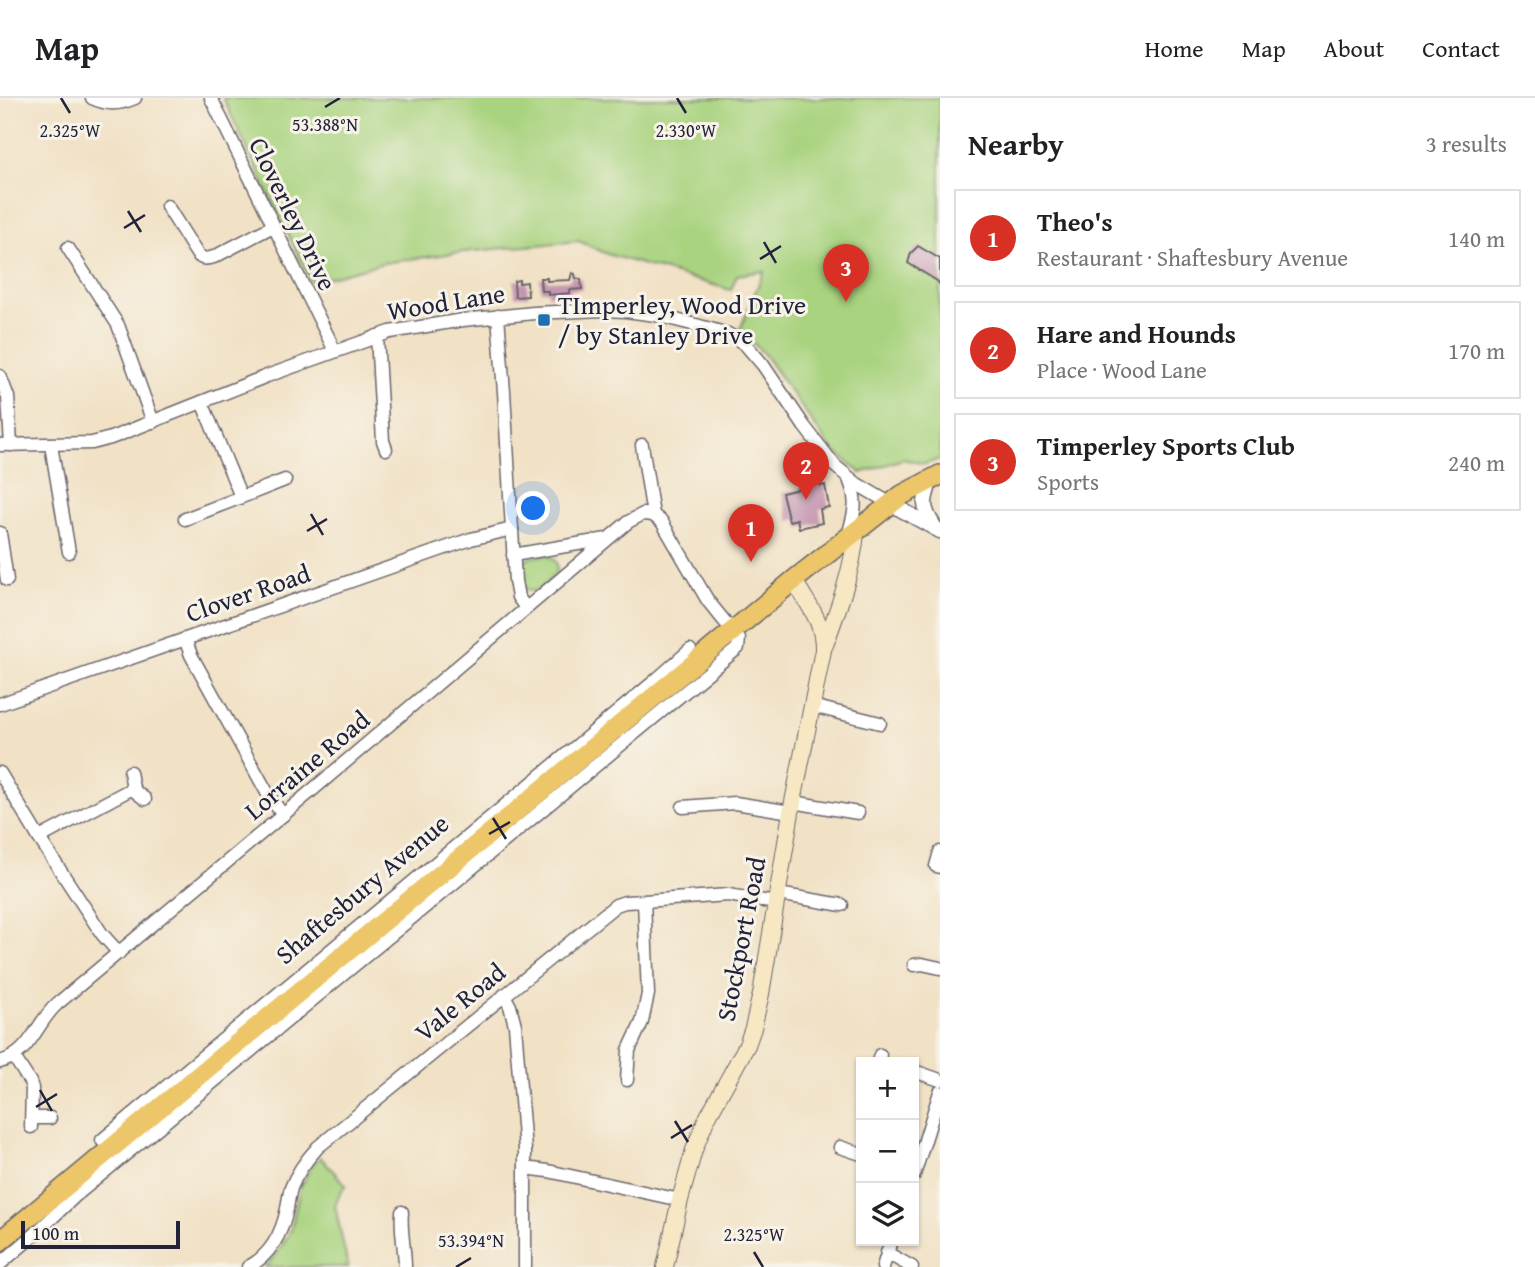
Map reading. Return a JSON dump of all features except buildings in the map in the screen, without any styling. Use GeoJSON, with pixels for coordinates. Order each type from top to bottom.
{"type":"FeatureCollection","features":[{"type":"Feature","properties":{"kind":"highway"},"geometry":{"type":"LineString","coordinates":[[794,580],[902,495],[936,477]]}},
{"type":"Feature","properties":{"kind":"highway","name":"Shaftesbury Avenue"},"geometry":{"type":"LineString","coordinates":[[0,1241],[110,1150],[218,1070],[670,676],[734,631],[794,580]]}},
{"type":"Feature","properties":{"kind":"main road","name":"Stockport Road"},"geometry":{"type":"LineString","coordinates":[[665,1267],[689,1166],[701,1132],[750,1037],[761,994],[792,807],[823,650],[853,556],[852,535]]}},
{"type":"Feature","properties":{"kind":"main road","name":"Stockport Road"},"geometry":{"type":"LineString","coordinates":[[794,580],[821,626],[823,650]]}},
{"type":"Feature","properties":{"kind":"street"},"geometry":{"type":"LineString","coordinates":[[92,98],[111,104],[135,98]]}},
{"type":"Feature","properties":{"kind":"street","name":"Cloverley Drive"},"geometry":{"type":"LineString","coordinates":[[211,98],[335,351]]}},
{"type":"Feature","properties":{"kind":"street"},"geometry":{"type":"LineString","coordinates":[[167,206],[197,254],[205,259],[214,257],[273,226]]}},
{"type":"Feature","properties":{"kind":"street"},"geometry":{"type":"LineString","coordinates":[[67,249],[114,317],[153,422]]}},
{"type":"Feature","properties":{"kind":"street","name":"Wood Lane"},"geometry":{"type":"LineString","coordinates":[[5,445],[102,441],[390,332],[498,316],[566,311],[626,311],[667,317],[728,334],[744,344],[752,351],[835,466],[891,504]]}},
{"type":"Feature","properties":{"kind":"street"},"geometry":{"type":"LineString","coordinates":[[498,316],[516,590],[520,602],[526,608]]}},
{"type":"Feature","properties":{"kind":"street"},"geometry":{"type":"LineString","coordinates":[[377,336],[383,441],[386,449]]}},
{"type":"Feature","properties":{"kind":"street"},"geometry":{"type":"LineString","coordinates":[[0,376],[8,397],[5,445]]}},
{"type":"Feature","properties":{"kind":"street"},"geometry":{"type":"LineString","coordinates":[[202,402],[240,496]]}},
{"type":"Feature","properties":{"kind":"street"},"geometry":{"type":"LineString","coordinates":[[51,445],[69,552]]}},
{"type":"Feature","properties":{"kind":"street"},"geometry":{"type":"LineString","coordinates":[[642,445],[653,515],[662,522],[711,606],[734,631]]}},
{"type":"Feature","properties":{"kind":"street"},"geometry":{"type":"LineString","coordinates":[[848,477],[856,507],[852,535]]}},
{"type":"Feature","properties":{"kind":"street"},"geometry":{"type":"LineString","coordinates":[[936,477],[926,495],[925,510],[937,529]]}},
{"type":"Feature","properties":{"kind":"street"},"geometry":{"type":"LineString","coordinates":[[185,519],[285,480]]}},
{"type":"Feature","properties":{"kind":"street"},"geometry":{"type":"LineString","coordinates":[[891,504],[937,529]]}},
{"type":"Feature","properties":{"kind":"street","name":"Lorraine Road"},"geometry":{"type":"LineString","coordinates":[[0,1062],[14,1057],[30,1042],[47,1013],[608,539],[634,518],[643,514],[653,515]]}},
{"type":"Feature","properties":{"kind":"street","name":"Clover Road"},"geometry":{"type":"LineString","coordinates":[[0,704],[457,544],[512,529]]}},
{"type":"Feature","properties":{"kind":"street"},"geometry":{"type":"LineString","coordinates":[[0,533],[6,580]]}},
{"type":"Feature","properties":{"kind":"street"},"geometry":{"type":"LineString","coordinates":[[513,555],[608,539]]}},
{"type":"Feature","properties":{"kind":"street"},"geometry":{"type":"LineString","coordinates":[[185,639],[191,655],[269,796],[283,815]]}},
{"type":"Feature","properties":{"kind":"street","name":"Shaftesbury Avenue"},"geometry":{"type":"LineString","coordinates":[[0,1264],[218,1070],[695,660]]}},
{"type":"Feature","properties":{"kind":"street","name":"Shaftesbury Avenue"},"geometry":{"type":"LineString","coordinates":[[110,1150],[102,1140],[670,676]]}},
{"type":"Feature","properties":{"kind":"street"},"geometry":{"type":"LineString","coordinates":[[812,706],[880,723]]}},
{"type":"Feature","properties":{"kind":"street"},"geometry":{"type":"LineString","coordinates":[[130,772],[133,788],[145,799]]}},
{"type":"Feature","properties":{"kind":"street"},"geometry":{"type":"LineString","coordinates":[[0,773],[39,838],[102,934],[118,953]]}},
{"type":"Feature","properties":{"kind":"street"},"geometry":{"type":"LineString","coordinates":[[39,838],[133,788]]}},
{"type":"Feature","properties":{"kind":"street"},"geometry":{"type":"LineString","coordinates":[[683,807],[735,803],[858,813]]}},
{"type":"Feature","properties":{"kind":"street"},"geometry":{"type":"LineString","coordinates":[[938,866],[940,852]]}},
{"type":"Feature","properties":{"kind":"street","name":"Vale Road"},"geometry":{"type":"LineString","coordinates":[[248,1267],[257,1262],[273,1244],[284,1221],[291,1186],[318,1146],[616,905],[625,902],[728,895],[842,905]]}},
{"type":"Feature","properties":{"kind":"street"},"geometry":{"type":"LineString","coordinates":[[626,1080],[629,1050],[641,1026],[648,994],[643,901]]}},
{"type":"Feature","properties":{"kind":"street"},"geometry":{"type":"LineString","coordinates":[[914,965],[940,968]]}},
{"type":"Feature","properties":{"kind":"street"},"geometry":{"type":"LineString","coordinates":[[505,995],[515,1025],[526,1168],[524,1267]]}},
{"type":"Feature","properties":{"kind":"street"},"geometry":{"type":"LineString","coordinates":[[14,1057],[32,1088],[31,1122],[50,1118]]}},
{"type":"Feature","properties":{"kind":"street"},"geometry":{"type":"LineString","coordinates":[[919,1073],[940,1080]]}},
{"type":"Feature","properties":{"kind":"street"},"geometry":{"type":"LineString","coordinates":[[919,1157],[940,1093]]}},
{"type":"Feature","properties":{"kind":"street"},"geometry":{"type":"LineString","coordinates":[[926,1136],[940,1143]]}},
{"type":"Feature","properties":{"kind":"street"},"geometry":{"type":"LineString","coordinates":[[840,1147],[856,1152]]}},
{"type":"Feature","properties":{"kind":"street"},"geometry":{"type":"LineString","coordinates":[[526,1168],[680,1200]]}},
{"type":"Feature","properties":{"kind":"street"},"geometry":{"type":"LineString","coordinates":[[402,1211],[405,1267]]}},
{"type":"Feature","properties":{"kind":"street"},"geometry":{"type":"LineString","coordinates":[[883,1267],[889,1247],[912,1267]]}},
{"type":"Feature","properties":{"kind":"green space"},"geometry":{"type":"Polygon","coordinates":[[[223,98],[940,98],[940,459],[925,464],[903,459],[861,473],[830,447],[764,354],[739,332],[764,271],[737,275],[731,290],[607,254],[579,241],[383,263],[311,282],[223,98]]]}},
{"type":"Feature","properties":{"kind":"green space"},"geometry":{"type":"Polygon","coordinates":[[[547,555],[557,564],[555,575],[538,590],[527,589],[520,582],[520,565],[529,558],[547,555]]]}},
{"type":"Feature","properties":{"kind":"green space"},"geometry":{"type":"Polygon","coordinates":[[[320,1157],[346,1185],[335,1206],[348,1267],[265,1267],[291,1230],[300,1188],[320,1157]]]}},
{"type":"Feature","properties":{"kind":"place","name":"Timperley Sports Club"},"geometry":{"type":"Point","coordinates":[846,302]}},
{"type":"Feature","properties":{"kind":"place","name":"TImperley, Wood Drive / by Stanley Drive"},"geometry":{"type":"Point","coordinates":[544,320]}},
{"type":"Feature","properties":{"kind":"place","name":"Hare and Hounds"},"geometry":{"type":"Point","coordinates":[806,500]}},
{"type":"Feature","properties":{"kind":"place","name":"Theo's"},"geometry":{"type":"Point","coordinates":[751,562]}}]}
